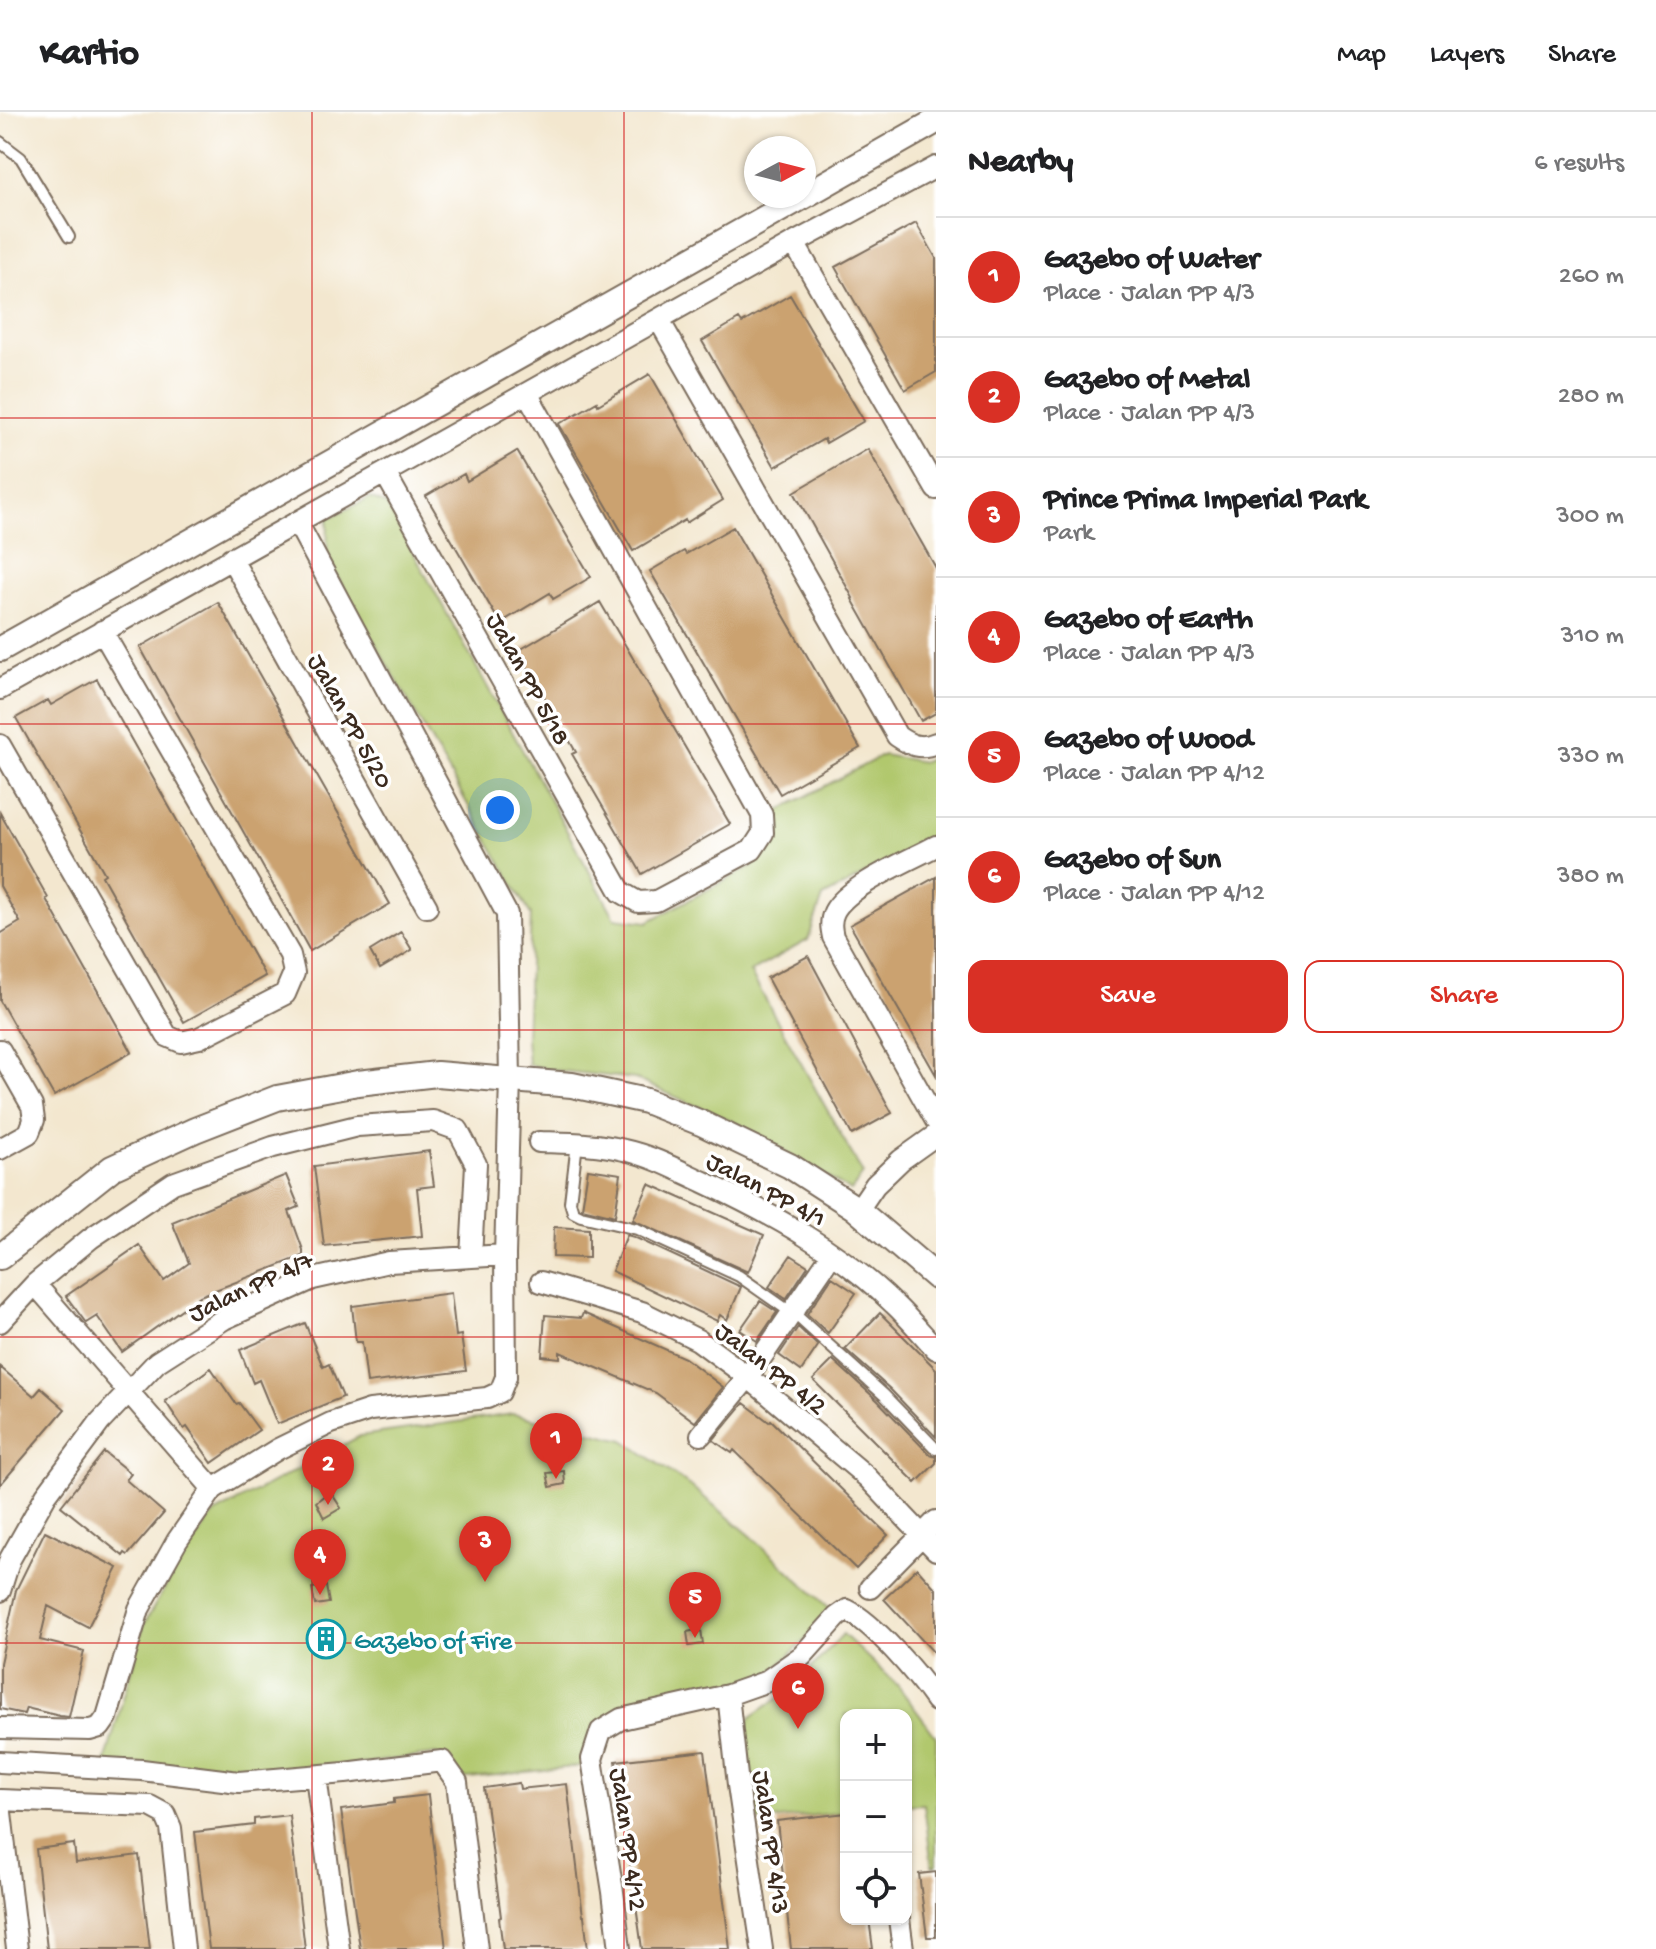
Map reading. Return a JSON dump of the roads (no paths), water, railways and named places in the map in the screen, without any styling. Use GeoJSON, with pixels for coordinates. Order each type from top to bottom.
{"type":"FeatureCollection","features":[{"type":"Feature","properties":{"kind":"street"},"geometry":{"type":"LineString","coordinates":[[816,189],[936,121]]}},
{"type":"Feature","properties":{"kind":"street"},"geometry":{"type":"LineString","coordinates":[[0,689],[794,243],[935,171]]}},
{"type":"Feature","properties":{"kind":"street"},"geometry":{"type":"LineString","coordinates":[[0,649],[783,208]]}},
{"type":"Feature","properties":{"kind":"street"},"geometry":{"type":"LineString","coordinates":[[794,243],[936,489]]}},
{"type":"Feature","properties":{"kind":"street"},"geometry":{"type":"LineString","coordinates":[[659,320],[897,736],[913,746],[932,746],[936,743]]}},
{"type":"Feature","properties":{"kind":"street","name":"Jalan PP 5/18"},"geometry":{"type":"LineString","coordinates":[[385,473],[621,892],[638,902],[656,901],[752,850],[763,833],[762,815],[527,393]]}},
{"type":"Feature","properties":{"kind":"street"},"geometry":{"type":"LineString","coordinates":[[0,1728],[90,1730],[100,1727],[107,1717],[139,1609],[177,1541],[213,1489],[278,1449],[331,1423],[370,1410],[487,1398],[500,1392],[506,1377],[505,1255],[510,1079],[507,914],[297,522]]}},
{"type":"Feature","properties":{"kind":"street","name":"Jalan PP 5/20"},"geometry":{"type":"LineString","coordinates":[[231,558],[427,907]]}},
{"type":"Feature","properties":{"kind":"street"},"geometry":{"type":"LineString","coordinates":[[0,745],[167,1036],[181,1042],[199,1038],[285,994],[294,973],[290,955],[102,631]]}},
{"type":"Feature","properties":{"kind":"street"},"geometry":{"type":"LineString","coordinates":[[936,846],[855,890],[843,900],[831,923],[833,937],[936,1121]]}},
{"type":"Feature","properties":{"kind":"street"},"geometry":{"type":"LineString","coordinates":[[0,1050],[32,1106],[34,1120],[29,1133],[0,1149]]}},
{"type":"Feature","properties":{"kind":"street"},"geometry":{"type":"LineString","coordinates":[[0,1257],[112,1168],[195,1130],[277,1098],[358,1083],[437,1074],[572,1085],[646,1101],[701,1123],[790,1166],[858,1210],[936,1277]]}},
{"type":"Feature","properties":{"kind":"street"},"geometry":{"type":"LineString","coordinates":[[0,1322],[35,1284],[91,1238],[173,1183],[273,1147],[357,1126],[433,1121],[458,1130],[476,1164],[471,1257]]}},
{"type":"Feature","properties":{"kind":"street"},"geometry":{"type":"LineString","coordinates":[[858,1210],[875,1185],[901,1160],[936,1135]]}},
{"type":"Feature","properties":{"kind":"street","name":"Jalan PP 4/1"},"geometry":{"type":"LineString","coordinates":[[539,1142],[577,1143],[625,1150],[666,1164],[719,1189],[799,1231],[832,1254],[894,1303],[936,1349]]}},
{"type":"Feature","properties":{"kind":"street"},"geometry":{"type":"LineString","coordinates":[[701,1435],[748,1377],[832,1254]]}},
{"type":"Feature","properties":{"kind":"street","name":"Jalan PP 4/7"},"geometry":{"type":"LineString","coordinates":[[0,1591],[10,1559],[46,1495],[100,1422],[157,1362],[224,1319],[313,1279],[389,1262],[505,1255]]}},
{"type":"Feature","properties":{"kind":"street","name":"Jalan PP 4/2"},"geometry":{"type":"LineString","coordinates":[[541,1282],[642,1312],[698,1340],[748,1377],[931,1535]]}},
{"type":"Feature","properties":{"kind":"street"},"geometry":{"type":"LineString","coordinates":[[35,1284],[213,1489]]}},
{"type":"Feature","properties":{"kind":"street"},"geometry":{"type":"LineString","coordinates":[[870,1588],[931,1535]]}},
{"type":"Feature","properties":{"kind":"street","name":"Jalan PP 4/12"},"geometry":{"type":"LineString","coordinates":[[620,1949],[592,1759],[601,1731],[621,1719],[728,1695],[765,1682],[802,1656],[847,1610],[860,1616],[870,1626],[919,1677],[936,1701]]}},
{"type":"Feature","properties":{"kind":"street","name":"Jalan PP 4/13"},"geometry":{"type":"LineString","coordinates":[[728,1695],[762,1949]]}},
{"type":"Feature","properties":{"kind":"street"},"geometry":{"type":"LineString","coordinates":[[0,1794],[1,1762],[142,1770],[239,1782],[442,1761],[457,1782],[477,1949]]}},
{"type":"Feature","properties":{"kind":"street"},"geometry":{"type":"LineString","coordinates":[[316,1776],[339,1949]]}},
{"type":"Feature","properties":{"kind":"street"},"geometry":{"type":"LineString","coordinates":[[17,1949],[0,1802],[150,1806],[165,1814],[171,1828],[184,1949]]}},
{"type":"Feature","properties":{"kind":"street"},"geometry":{"type":"LineString","coordinates":[[900,1925],[903,1949]]}},
{"type":"Feature","properties":{"kind":"lane"},"geometry":{"type":"LineString","coordinates":[[0,142],[21,158],[69,237]]}},
{"type":"Feature","properties":{"kind":"lane"},"geometry":{"type":"LineString","coordinates":[[577,1143],[570,1202],[573,1212],[637,1229],[739,1276],[799,1318],[884,1395],[936,1449]]}},
{"type":"Feature","properties":{"kind":"place","name":"Gazebo of Water"},"geometry":{"type":"Point","coordinates":[556,1479]}},
{"type":"Feature","properties":{"kind":"place","name":"Gazebo of Metal"},"geometry":{"type":"Point","coordinates":[328,1505]}},
{"type":"Feature","properties":{"kind":"place","name":"Prince Prima Imperial Park"},"geometry":{"type":"Point","coordinates":[485,1582]}},
{"type":"Feature","properties":{"kind":"place","name":"Gazebo of Earth"},"geometry":{"type":"Point","coordinates":[320,1595]}},
{"type":"Feature","properties":{"kind":"place","name":"Gazebo of Wood"},"geometry":{"type":"Point","coordinates":[695,1638]}},
{"type":"Feature","properties":{"kind":"place","name":"Gazebo of Fire"},"geometry":{"type":"Point","coordinates":[326,1639]}},
{"type":"Feature","properties":{"kind":"place","name":"Gazebo of Sun"},"geometry":{"type":"Point","coordinates":[798,1729]}}]}
